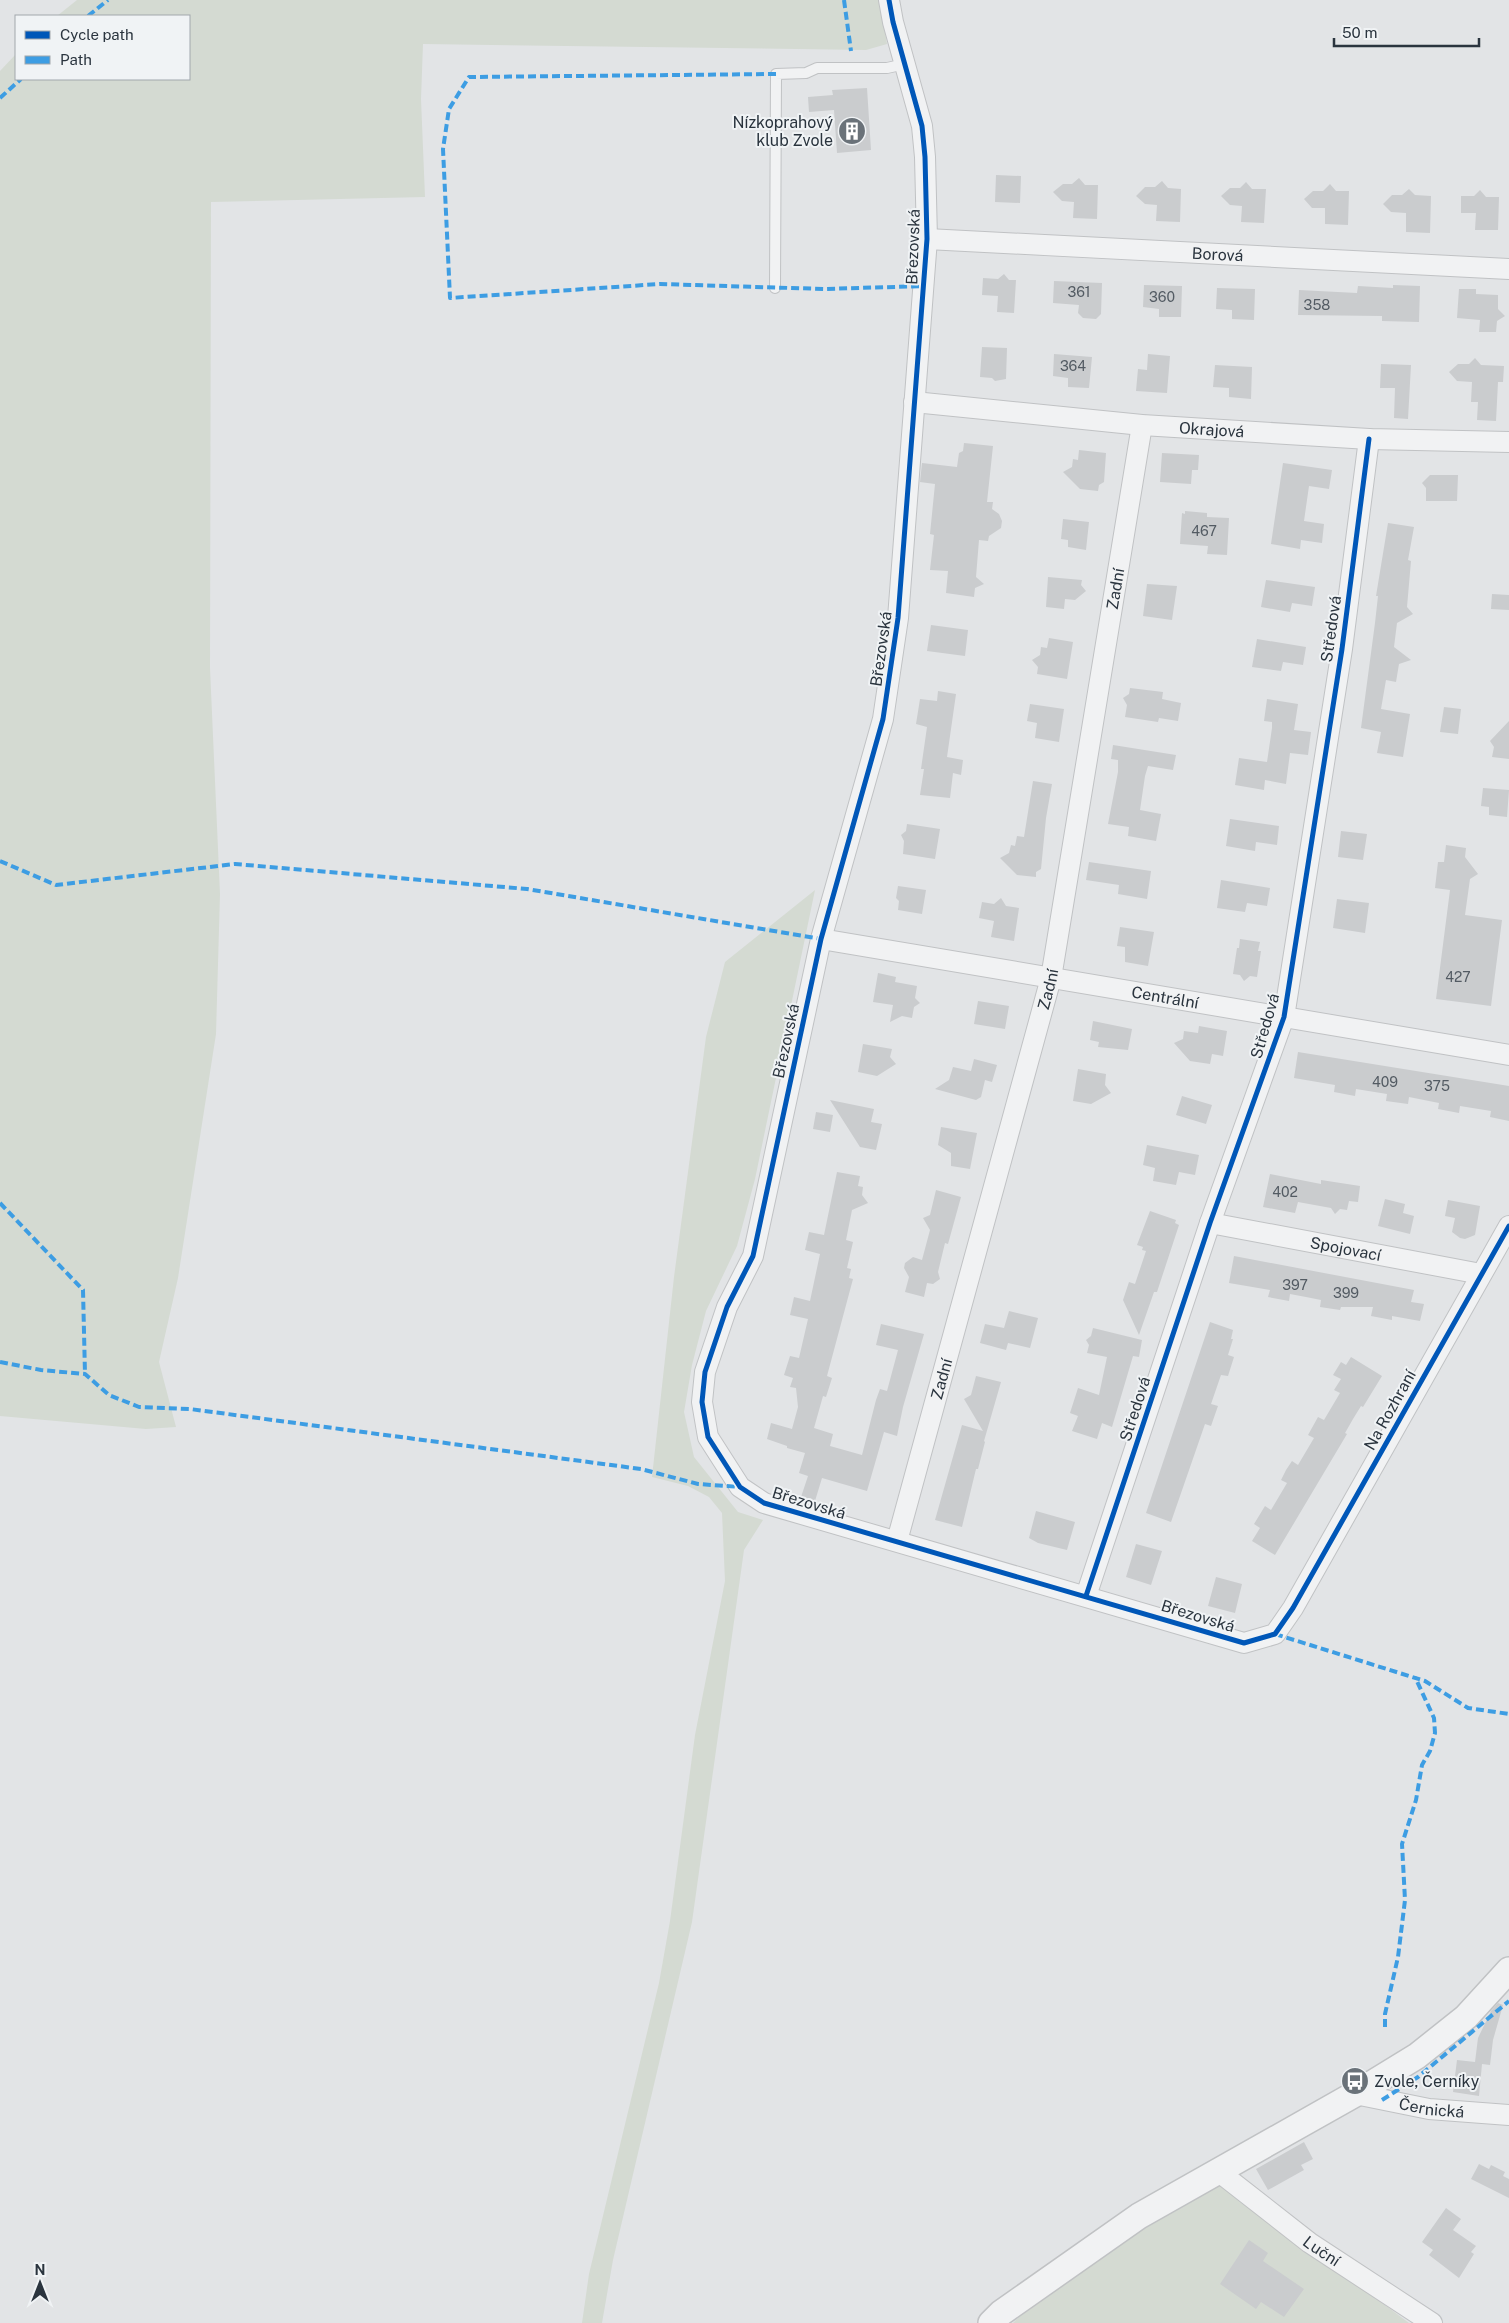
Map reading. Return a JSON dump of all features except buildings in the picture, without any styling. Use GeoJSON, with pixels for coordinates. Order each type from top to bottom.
{"type":"FeatureCollection","features":[{"type":"Feature","properties":{"kind":"street","name":"Březovská"},"geometry":{"type":"LineString","coordinates":[[890,0],[922,126],[928,239],[898,618],[883,719],[821,939],[753,1256],[727,1307],[705,1372],[702,1402],[708,1437],[740,1487],[764,1503],[1244,1643],[1275,1634],[1293,1608]]}},
{"type":"Feature","properties":{"kind":"street","name":"Borová"},"geometry":{"type":"LineString","coordinates":[[928,239],[1509,269]]}},
{"type":"Feature","properties":{"kind":"street","name":"Okrajová"},"geometry":{"type":"LineString","coordinates":[[914,402],[1142,425],[1369,439],[1509,442]]}},
{"type":"Feature","properties":{"kind":"street","name":"Zadní"},"geometry":{"type":"LineString","coordinates":[[897,1541],[1051,978],[1142,425]]}},
{"type":"Feature","properties":{"kind":"street","name":"Středová"},"geometry":{"type":"LineString","coordinates":[[1086,1596],[1210,1223],[1284,1017],[1342,649],[1369,439]]}},
{"type":"Feature","properties":{"kind":"street","name":"Centrální"},"geometry":{"type":"LineString","coordinates":[[821,939],[1509,1055]]}},
{"type":"Feature","properties":{"kind":"street","name":"Spojovací"},"geometry":{"type":"LineString","coordinates":[[1210,1223],[1481,1274]]}},
{"type":"Feature","properties":{"kind":"street","name":"Na Rozhraní"},"geometry":{"type":"LineString","coordinates":[[1293,1608],[1509,1226]]}},
{"type":"Feature","properties":{"kind":"street"},"geometry":{"type":"LineString","coordinates":[[991,2323],[1001,2313],[1139,2216],[1356,2094],[1417,2056],[1466,2016],[1509,1970]]}},
{"type":"Feature","properties":{"kind":"street","name":"Černická"},"geometry":{"type":"LineString","coordinates":[[1356,2094],[1428,2110],[1509,2115]]}},
{"type":"Feature","properties":{"kind":"street","name":"Luční"},"geometry":{"type":"LineString","coordinates":[[1218,2171],[1310,2243],[1432,2323]]}},
{"type":"Feature","properties":{"kind":"lane"},"geometry":{"type":"LineString","coordinates":[[775,288],[776,74],[806,74],[817,68],[887,68],[905,64]]}},
{"type":"Feature","properties":{"kind":"shaded area"},"geometry":{"type":"Polygon","coordinates":[[[77,0],[880,0],[887,44],[866,50],[423,44],[421,99],[425,197],[211,202],[210,668],[220,894],[216,1034],[178,1278],[159,1362],[176,1427],[146,1429],[0,1416],[0,71],[15,55],[15,80],[190,80],[190,15],[58,15],[77,0]]]}},
{"type":"Feature","properties":{"kind":"shaded area"},"geometry":{"type":"Polygon","coordinates":[[[815,890],[755,1179],[737,1246],[706,1311],[692,1365],[684,1412],[694,1457],[738,1512],[763,1520],[744,1550],[692,1922],[613,2260],[602,2323],[582,2323],[589,2274],[659,1983],[670,1921],[695,1735],[725,1581],[722,1513],[709,1497],[688,1486],[652,1477],[674,1277],[706,1037],[725,962],[815,890]]]}},
{"type":"Feature","properties":{"kind":"shaded area"},"geometry":{"type":"Polygon","coordinates":[[[1221,2182],[1409,2323],[1013,2323],[1127,2239],[1221,2182]]]}},
{"type":"Feature","properties":{"kind":"marked path"},"geometry":{"type":"LineString","coordinates":[[89,15],[108,0]]}},
{"type":"Feature","properties":{"kind":"marked path"},"geometry":{"type":"LineString","coordinates":[[844,0],[851,51]]}},
{"type":"Feature","properties":{"kind":"marked path"},"geometry":{"type":"LineString","coordinates":[[776,74],[469,77],[449,109],[443,149],[450,298],[660,284],[824,289],[925,286]]}},
{"type":"Feature","properties":{"kind":"marked path"},"geometry":{"type":"LineString","coordinates":[[0,98],[20,80]]}},
{"type":"Feature","properties":{"kind":"marked path"},"geometry":{"type":"LineString","coordinates":[[0,861],[56,885],[235,864],[527,889],[821,939]]}},
{"type":"Feature","properties":{"kind":"marked path"},"geometry":{"type":"LineString","coordinates":[[0,1203],[83,1290],[85,1374]]}},
{"type":"Feature","properties":{"kind":"marked path"},"geometry":{"type":"LineString","coordinates":[[0,1362],[41,1370],[85,1374],[109,1395],[139,1407],[190,1409],[641,1469],[698,1484],[740,1487]]}},
{"type":"Feature","properties":{"kind":"marked path"},"geometry":{"type":"LineString","coordinates":[[1275,1634],[1425,1681],[1468,1708],[1509,1714]]}},
{"type":"Feature","properties":{"kind":"marked path"},"geometry":{"type":"LineString","coordinates":[[1385,2027],[1385,2014],[1398,1957],[1405,1900],[1402,1844],[1416,1800],[1422,1765],[1430,1751],[1435,1733],[1434,1718],[1415,1677]]}},
{"type":"Feature","properties":{"kind":"marked path"},"geometry":{"type":"LineString","coordinates":[[1382,2100],[1418,2077],[1509,2001]]}},
{"type":"Feature","properties":{"kind":"cycle path"},"geometry":{"type":"LineString","coordinates":[[889,0],[893,22],[922,126],[925,157],[927,239],[898,618],[883,719],[821,939],[753,1256],[727,1307],[705,1372],[702,1402],[708,1437],[740,1487],[764,1503],[1244,1643],[1275,1634],[1293,1608],[1509,1226]]}},
{"type":"Feature","properties":{"kind":"cycle path"},"geometry":{"type":"LineString","coordinates":[[1086,1596],[1210,1223],[1284,1017],[1342,649],[1369,439]]}},
{"type":"Feature","properties":{"kind":"place","name":"Nízkoprahový klub Zvole"},"geometry":{"type":"Point","coordinates":[852,131]}},
{"type":"Feature","properties":{"kind":"place","name":"Zvole, Černíky"},"geometry":{"type":"Point","coordinates":[1355,2081]}}]}
